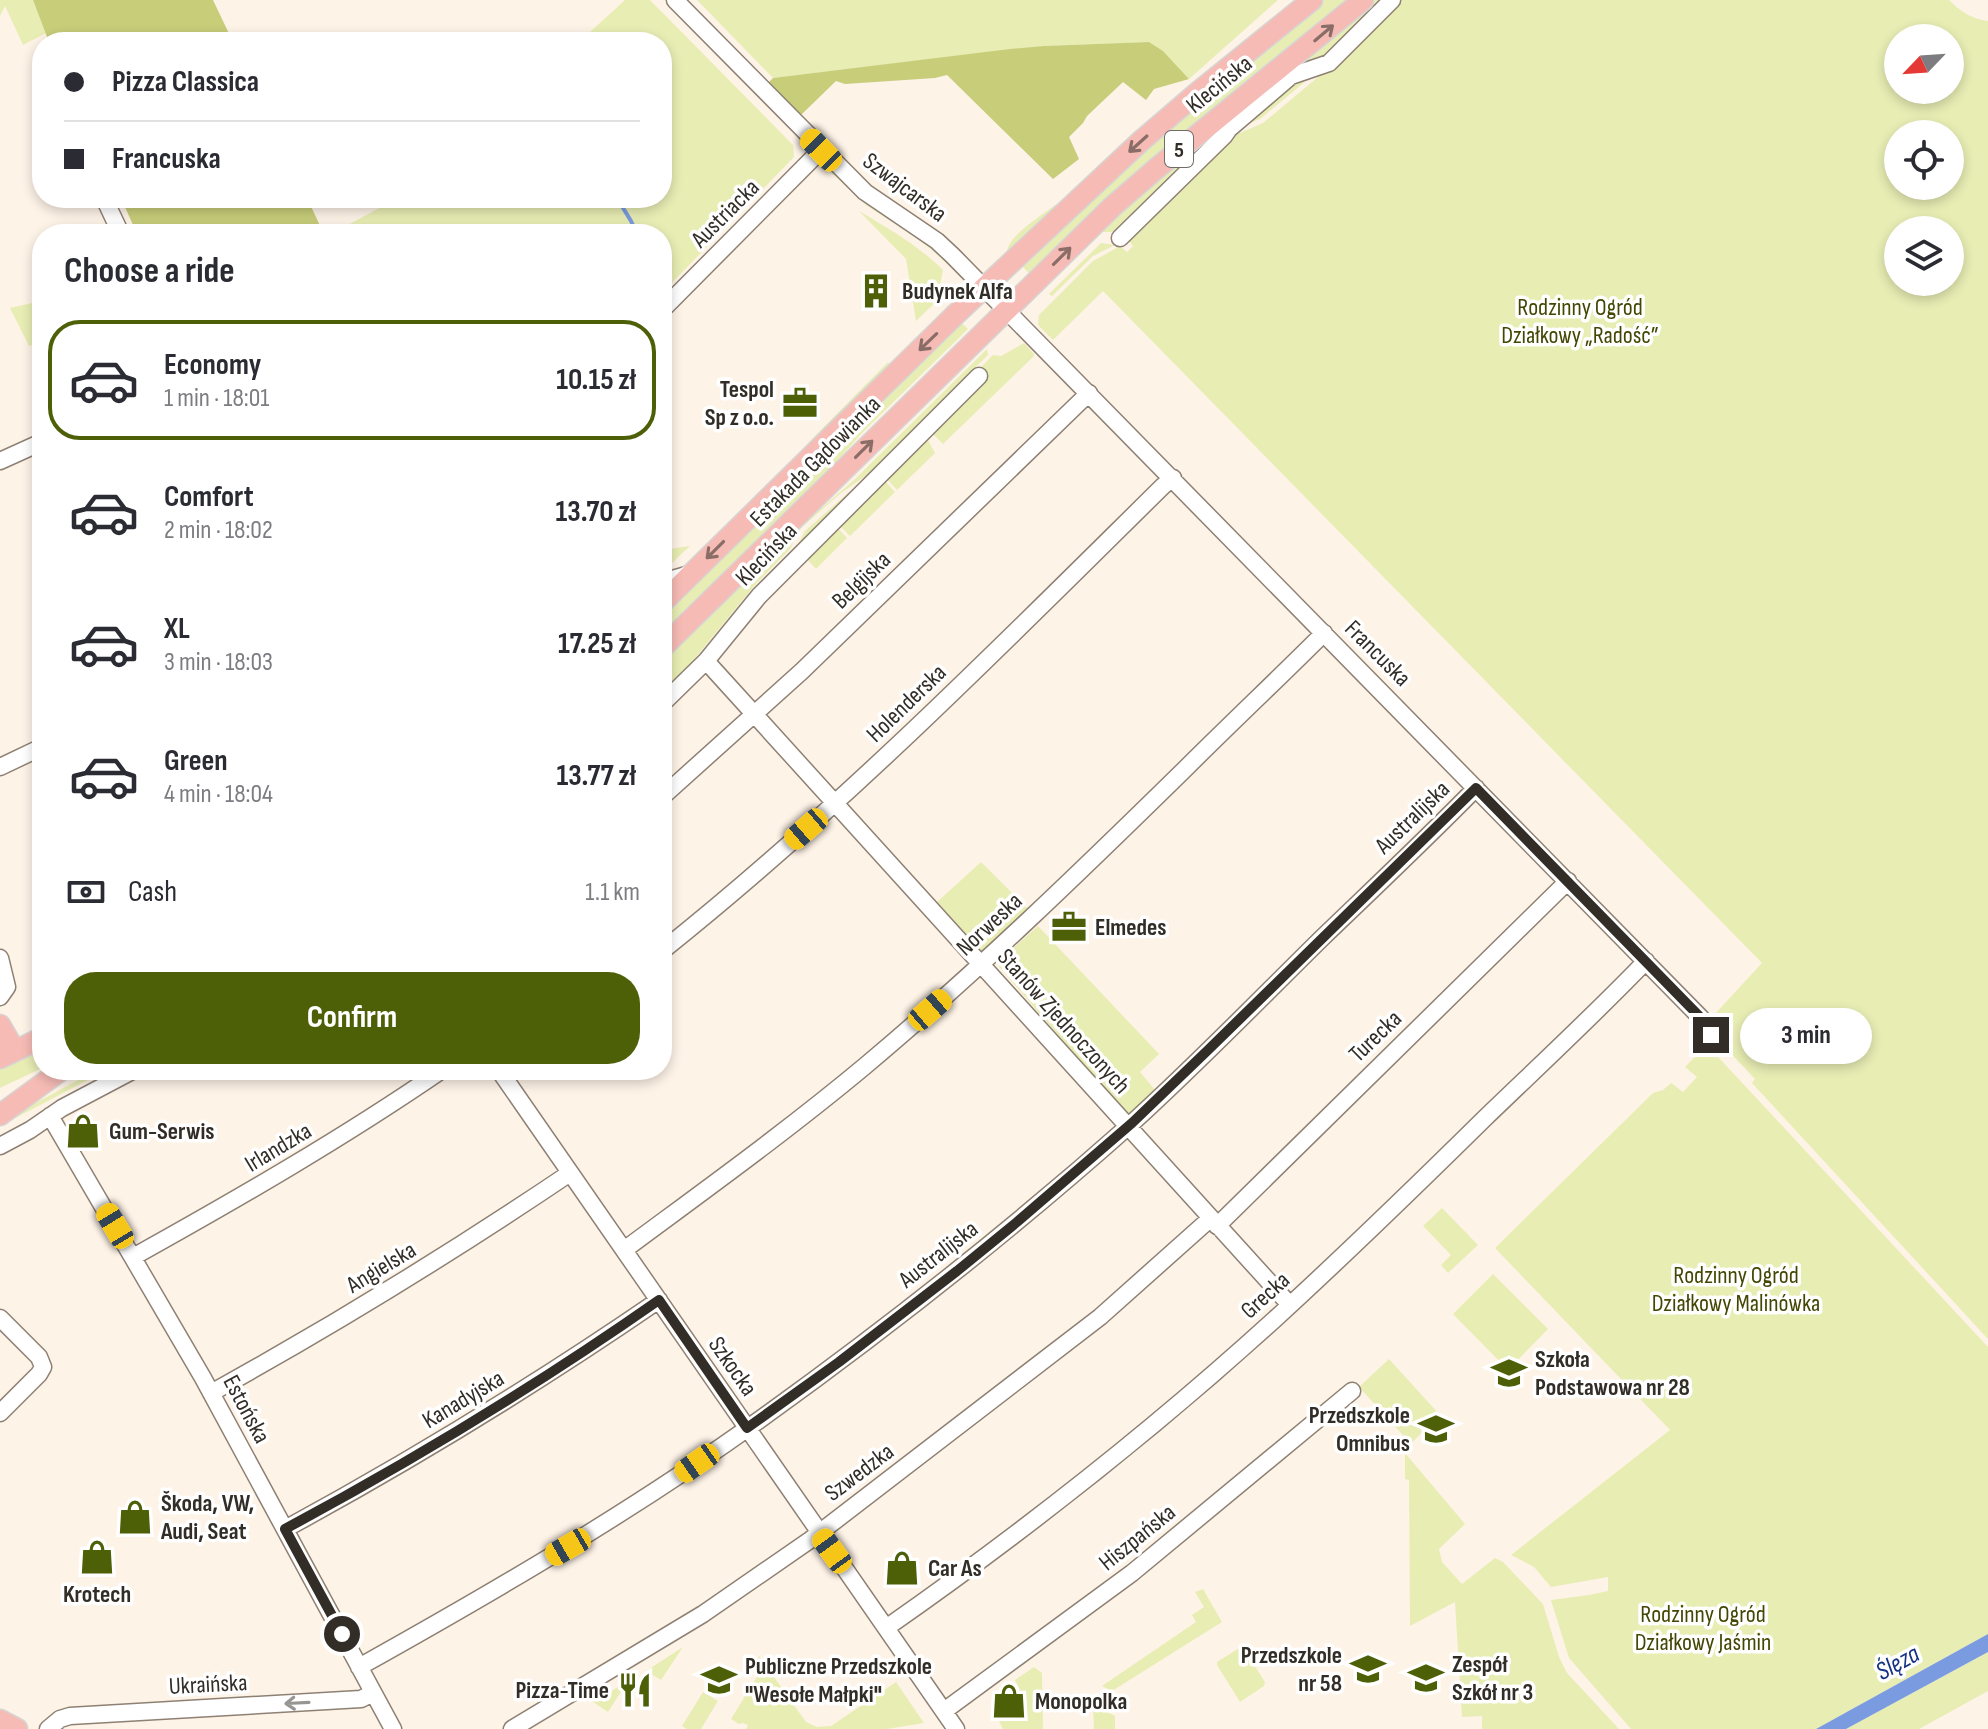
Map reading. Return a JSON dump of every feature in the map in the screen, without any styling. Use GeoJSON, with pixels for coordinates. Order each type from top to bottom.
{"type":"FeatureCollection","features":[{"type":"Feature","properties":{"kind":"main road","name":"Klecińska"},"geometry":{"type":"LineString","coordinates":[[985,288],[1141,141],[1312,0]]}},
{"type":"Feature","properties":{"kind":"main road","name":"Klecińska"},"geometry":{"type":"LineString","coordinates":[[1005,310],[1157,168],[1363,0]]}},
{"type":"Feature","properties":{"kind":"main road","name":"Estakada Gądowianka"},"geometry":{"type":"LineString","coordinates":[[672,593],[985,288]]}},
{"type":"Feature","properties":{"kind":"main road","name":"Estakada Gądowianka"},"geometry":{"type":"LineString","coordinates":[[672,638],[1005,310]]}},
{"type":"Feature","properties":{"kind":"main road"},"geometry":{"type":"LineString","coordinates":[[0,1025],[8,1054],[32,1043]]}},
{"type":"Feature","properties":{"kind":"main road"},"geometry":{"type":"LineString","coordinates":[[0,1097],[38,1080]]}},
{"type":"Feature","properties":{"kind":"main road"},"geometry":{"type":"LineString","coordinates":[[0,1115],[47,1080]]}},
{"type":"Feature","properties":{"kind":"main road"},"geometry":{"type":"LineString","coordinates":[[0,1720],[17,1729]]}},
{"type":"Feature","properties":{"kind":"street","name":"Szwajcarska"},"geometry":{"type":"LineString","coordinates":[[675,0],[875,201],[937,241],[1005,310]]}},
{"type":"Feature","properties":{"kind":"street"},"geometry":{"type":"LineString","coordinates":[[1120,238],[1229,129],[1291,76],[1329,63],[1392,0]]}},
{"type":"Feature","properties":{"kind":"street","name":"Austriacka"},"geometry":{"type":"LineString","coordinates":[[672,300],[821,150]]}},
{"type":"Feature","properties":{"kind":"street","name":"Francuska"},"geometry":{"type":"LineString","coordinates":[[1005,310],[1646,961],[1706,1024],[1711,1035]]}},
{"type":"Feature","properties":{"kind":"street","name":"Klecińska"},"geometry":{"type":"LineString","coordinates":[[672,694],[706,661],[759,596],[979,376]]}},
{"type":"Feature","properties":{"kind":"street","name":"Belgijska"},"geometry":{"type":"LineString","coordinates":[[672,788],[755,714],[1089,393]]}},
{"type":"Feature","properties":{"kind":"street"},"geometry":{"type":"LineString","coordinates":[[0,461],[32,447]]}},
{"type":"Feature","properties":{"kind":"street","name":"Holenderska"},"geometry":{"type":"LineString","coordinates":[[672,943],[836,803],[1173,478]]}},
{"type":"Feature","properties":{"kind":"street"},"geometry":{"type":"LineString","coordinates":[[672,579],[692,574]]}},
{"type":"Feature","properties":{"kind":"street","name":"Norweska"},"geometry":{"type":"LineString","coordinates":[[624,1250],[803,1116],[981,965],[1063,889],[1324,633]]}},
{"type":"Feature","properties":{"kind":"street","name":"Stanów Zjednoczonych"},"geometry":{"type":"LineString","coordinates":[[706,661],[1290,1305]]}},
{"type":"Feature","properties":{"kind":"street"},"geometry":{"type":"LineString","coordinates":[[0,767],[32,752]]}},
{"type":"Feature","properties":{"kind":"street","name":"Australijska"},"geometry":{"type":"LineString","coordinates":[[359,1667],[568,1547],[677,1476],[839,1362],[957,1271],[1127,1127],[1476,788]]}},
{"type":"Feature","properties":{"kind":"street","name":"Turecka"},"geometry":{"type":"LineString","coordinates":[[1214,1222],[1568,881]]}},
{"type":"Feature","properties":{"kind":"street"},"geometry":{"type":"LineString","coordinates":[[0,958],[7,987],[0,997]]}},
{"type":"Feature","properties":{"kind":"street","name":"Grecka"},"geometry":{"type":"LineString","coordinates":[[886,1628],[1017,1532],[1183,1399],[1362,1238],[1646,961]]}},
{"type":"Feature","properties":{"kind":"street"},"geometry":{"type":"LineString","coordinates":[[0,1146],[115,1080]]}},
{"type":"Feature","properties":{"kind":"street","name":"Irlandzka"},"geometry":{"type":"LineString","coordinates":[[133,1257],[259,1187],[427,1080]]}},
{"type":"Feature","properties":{"kind":"street","name":"Szkocka"},"geometry":{"type":"LineString","coordinates":[[506,1080],[956,1729]]}},
{"type":"Feature","properties":{"kind":"street","name":"Estońska"},"geometry":{"type":"LineString","coordinates":[[50,1116],[211,1393],[393,1729]]}},
{"type":"Feature","properties":{"kind":"street","name":"Angielska"},"geometry":{"type":"LineString","coordinates":[[211,1393],[406,1280],[570,1173]]}},
{"type":"Feature","properties":{"kind":"street","name":"Szwedzka"},"geometry":{"type":"LineString","coordinates":[[512,1729],[703,1614],[768,1570],[1100,1317],[1214,1222]]}},
{"type":"Feature","properties":{"kind":"street","name":"Kanadyjska"},"geometry":{"type":"LineString","coordinates":[[285,1529],[506,1402],[659,1300]]}},
{"type":"Feature","properties":{"kind":"street"},"geometry":{"type":"LineString","coordinates":[[0,1318],[39,1357],[43,1367],[0,1413]]}},
{"type":"Feature","properties":{"kind":"street","name":"Hiszpańska"},"geometry":{"type":"LineString","coordinates":[[944,1711],[1132,1573],[1352,1391]]}},
{"type":"Feature","properties":{"kind":"street","name":"Ukraińska"},"geometry":{"type":"LineString","coordinates":[[48,1729],[60,1719],[70,1716],[361,1699],[373,1693]]}},
{"type":"Feature","properties":{"kind":"green space"},"geometry":{"type":"Polygon","coordinates":[[[0,0],[33,0],[46,32],[32,32],[32,40],[23,45],[5,6],[0,16],[0,0]]]}},
{"type":"Feature","properties":{"kind":"green space"},"geometry":{"type":"Polygon","coordinates":[[[33,0],[213,0],[228,32],[45,32],[33,0]]]}},
{"type":"Feature","properties":{"kind":"green space"},"geometry":{"type":"Polygon","coordinates":[[[625,0],[650,0],[793,145],[794,157],[672,283],[672,224],[350,224],[379,208],[672,208],[672,32],[590,32],[625,0]]]}},
{"type":"Feature","properties":{"kind":"green space"},"geometry":{"type":"Polygon","coordinates":[[[697,0],[1278,0],[1189,79],[1163,51],[1149,42],[1044,46],[773,78],[697,0]]]}},
{"type":"Feature","properties":{"kind":"green space"},"geometry":{"type":"Polygon","coordinates":[[[1324,0],[1351,0],[1031,275],[1023,267],[1206,95],[1324,0]]]}},
{"type":"Feature","properties":{"kind":"green space"},"geometry":{"type":"Polygon","coordinates":[[[1374,0],[1384,0],[1322,60],[1118,232],[1102,232],[1133,199],[1374,0]]]}},
{"type":"Feature","properties":{"kind":"green space","name":"Rodzinny Ogród Działkowy „Radość”"},"geometry":{"type":"Polygon","coordinates":[[[1398,0],[1949,0],[1967,14],[1988,21],[1988,1339],[1752,1083],[1755,1079],[1721,1043],[1724,1034],[1716,1025],[1714,1015],[1762,963],[1103,291],[1053,340],[1038,325],[1039,315],[1093,261],[1120,246],[1127,252],[1133,246],[1127,239],[1233,136],[1263,123],[1324,72],[1398,0]]]}},
{"type":"Feature","properties":{"kind":"green space"},"geometry":{"type":"Polygon","coordinates":[[[1149,42],[1163,51],[1189,79],[1154,89],[1146,100],[1123,82],[1069,137],[1079,159],[1053,179],[947,75],[845,84],[836,81],[802,114],[796,114],[767,84],[773,78],[1010,49],[1149,42]]]}},
{"type":"Feature","properties":{"kind":"green space"},"geometry":{"type":"Polygon","coordinates":[[[1318,71],[1260,119],[1230,131],[1288,82],[1318,71]]]}},
{"type":"Feature","properties":{"kind":"green space"},"geometry":{"type":"Polygon","coordinates":[[[816,165],[830,167],[926,240],[959,271],[957,273],[914,236],[866,205],[826,168],[816,165]]]}},
{"type":"Feature","properties":{"kind":"green space"},"geometry":{"type":"Polygon","coordinates":[[[1055,205],[1008,252],[1010,244],[1020,232],[1055,205]]]}},
{"type":"Feature","properties":{"kind":"green space"},"geometry":{"type":"Polygon","coordinates":[[[125,208],[312,208],[319,224],[133,224],[125,208]]]}},
{"type":"Feature","properties":{"kind":"green space"},"geometry":{"type":"Polygon","coordinates":[[[859,211],[913,245],[943,270],[937,301],[916,321],[906,259],[859,211]]]}},
{"type":"Feature","properties":{"kind":"green space"},"geometry":{"type":"Polygon","coordinates":[[[1101,243],[1115,245],[1093,256],[1052,296],[1049,294],[1101,243]]]}},
{"type":"Feature","properties":{"kind":"green space"},"geometry":{"type":"Polygon","coordinates":[[[32,303],[32,345],[29,346],[10,308],[32,303]]]}},
{"type":"Feature","properties":{"kind":"green space"},"geometry":{"type":"Polygon","coordinates":[[[960,321],[968,329],[672,628],[672,603],[960,321]]]}},
{"type":"Feature","properties":{"kind":"green space"},"geometry":{"type":"Polygon","coordinates":[[[1024,343],[1034,356],[943,444],[933,431],[977,371],[993,355],[1001,356],[1024,343]]]}},
{"type":"Feature","properties":{"kind":"green space"},"geometry":{"type":"Polygon","coordinates":[[[987,349],[988,355],[867,475],[801,528],[790,549],[672,681],[672,650],[803,524],[854,480],[987,349]]]}},
{"type":"Feature","properties":{"kind":"green space"},"geometry":{"type":"Polygon","coordinates":[[[888,362],[881,375],[806,445],[888,362]]]}},
{"type":"Feature","properties":{"kind":"green space"},"geometry":{"type":"Polygon","coordinates":[[[924,440],[928,440],[935,453],[897,490],[886,478],[924,440]]]}},
{"type":"Feature","properties":{"kind":"green space"},"geometry":{"type":"Polygon","coordinates":[[[884,480],[895,492],[850,536],[839,525],[884,480]]]}},
{"type":"Feature","properties":{"kind":"green space"},"geometry":{"type":"Polygon","coordinates":[[[858,487],[796,548],[805,531],[858,487]]]}},
{"type":"Feature","properties":{"kind":"green space"},"geometry":{"type":"Polygon","coordinates":[[[837,527],[847,538],[816,569],[807,556],[837,527]]]}},
{"type":"Feature","properties":{"kind":"green space"},"geometry":{"type":"Polygon","coordinates":[[[690,546],[672,562],[672,549],[690,546]]]}},
{"type":"Feature","properties":{"kind":"green space"},"geometry":{"type":"Polygon","coordinates":[[[981,862],[1029,910],[980,952],[937,902],[981,862]]]}},
{"type":"Feature","properties":{"kind":"green space"},"geometry":{"type":"Polygon","coordinates":[[[1038,926],[1159,1054],[1140,1072],[1155,1090],[1127,1115],[996,963],[1038,926]]]}},
{"type":"Feature","properties":{"kind":"green space","name":"Rodzinny Ogród Działkowy Malinówka"},"geometry":{"type":"Polygon","coordinates":[[[1707,1045],[1988,1347],[1988,1634],[1816,1729],[1631,1729],[1569,1658],[1551,1600],[1608,1591],[1608,1577],[1551,1587],[1534,1567],[1511,1555],[1670,1430],[1495,1248],[1653,1093],[1671,1083],[1683,1092],[1697,1077],[1685,1067],[1707,1045]]]}},
{"type":"Feature","properties":{"kind":"green space"},"geometry":{"type":"Polygon","coordinates":[[[32,1054],[32,1073],[0,1088],[0,1068],[32,1054]]]}},
{"type":"Feature","properties":{"kind":"green space"},"geometry":{"type":"Polygon","coordinates":[[[78,1080],[88,1080],[0,1126],[0,1122],[78,1080]]]}},
{"type":"Feature","properties":{"kind":"green space"},"geometry":{"type":"Polygon","coordinates":[[[1442,1208],[1478,1245],[1448,1273],[1441,1265],[1451,1255],[1423,1226],[1442,1208]]]}},
{"type":"Feature","properties":{"kind":"green space"},"geometry":{"type":"Polygon","coordinates":[[[1493,1274],[1548,1329],[1508,1370],[1453,1314],[1493,1274]]]}},
{"type":"Feature","properties":{"kind":"green space"},"geometry":{"type":"Polygon","coordinates":[[[1389,1359],[1439,1414],[1411,1444],[1359,1387],[1389,1359]]]}},
{"type":"Feature","properties":{"kind":"green space"},"geometry":{"type":"Polygon","coordinates":[[[1405,1453],[1465,1524],[1439,1549],[1442,1562],[1462,1584],[1495,1558],[1503,1562],[1543,1604],[1567,1673],[1619,1729],[1482,1729],[1482,1716],[1462,1717],[1455,1602],[1410,1626],[1409,1480],[1405,1479],[1405,1453]]]}},
{"type":"Feature","properties":{"kind":"green space"},"geometry":{"type":"Polygon","coordinates":[[[1203,1589],[1222,1622],[1112,1691],[1102,1686],[1196,1622],[1192,1615],[1204,1607],[1195,1592],[1203,1589]]]}},
{"type":"Feature","properties":{"kind":"green space"},"geometry":{"type":"Polygon","coordinates":[[[683,1647],[661,1680],[646,1671],[683,1647]]]}},
{"type":"Feature","properties":{"kind":"green space"},"geometry":{"type":"Polygon","coordinates":[[[1241,1647],[1265,1682],[1264,1686],[1240,1702],[1217,1662],[1241,1647]]]}},
{"type":"Feature","properties":{"kind":"green space"},"geometry":{"type":"Polygon","coordinates":[[[1988,1652],[1988,1691],[1919,1729],[1846,1729],[1988,1652]]]}},
{"type":"Feature","properties":{"kind":"green space"},"geometry":{"type":"Polygon","coordinates":[[[759,1656],[806,1722],[817,1727],[831,1726],[896,1682],[924,1723],[887,1729],[746,1729],[748,1725],[731,1719],[763,1667],[755,1662],[759,1656]]]}},
{"type":"Feature","properties":{"kind":"green space"},"geometry":{"type":"Polygon","coordinates":[[[1034,1667],[1042,1673],[1043,1729],[1003,1729],[999,1721],[1027,1704],[1015,1680],[1034,1667]]]}},
{"type":"Feature","properties":{"kind":"green space"},"geometry":{"type":"Polygon","coordinates":[[[628,1681],[608,1712],[593,1702],[628,1681]]]}},
{"type":"Feature","properties":{"kind":"green space"},"geometry":{"type":"Polygon","coordinates":[[[703,1692],[718,1701],[701,1729],[687,1729],[682,1726],[703,1692]]]}},
{"type":"Feature","properties":{"kind":"green space"},"geometry":{"type":"Polygon","coordinates":[[[1093,1705],[1115,1716],[1115,1729],[1094,1729],[1093,1705]]]}},
{"type":"Feature","properties":{"kind":"water"},"geometry":{"type":"Polygon","coordinates":[[[1988,1634],[1988,1652],[1846,1729],[1816,1729],[1988,1634]]]}},
{"type":"Feature","properties":{"kind":"waterway"},"geometry":{"type":"LineString","coordinates":[[623,208],[632,224]]}},
{"type":"Feature","properties":{"kind":"place","name":"Budynek Alfa"},"geometry":{"type":"Point","coordinates":[876,291]}},
{"type":"Feature","properties":{"kind":"place","name":"Tespol Sp z o.o."},"geometry":{"type":"Point","coordinates":[800,403]}},
{"type":"Feature","properties":{"kind":"place","name":"Elmedes"},"geometry":{"type":"Point","coordinates":[1069,927]}},
{"type":"Feature","properties":{"kind":"place","name":"Gum-Serwis"},"geometry":{"type":"Point","coordinates":[83,1131]}},
{"type":"Feature","properties":{"kind":"place","name":"Szkoła Podstawowa nr 28"},"geometry":{"type":"Point","coordinates":[1509,1373]}},
{"type":"Feature","properties":{"kind":"place","name":"Przedszkole Omnibus"},"geometry":{"type":"Point","coordinates":[1436,1429]}},
{"type":"Feature","properties":{"kind":"place","name":"Škoda, VW, Audi, Seat"},"geometry":{"type":"Point","coordinates":[135,1517]}},
{"type":"Feature","properties":{"kind":"place","name":"Krotech"},"geometry":{"type":"Point","coordinates":[97,1557]}},
{"type":"Feature","properties":{"kind":"place","name":"Car As"},"geometry":{"type":"Point","coordinates":[902,1568]}},
{"type":"Feature","properties":{"kind":"place","name":"Przedszkole nr 58"},"geometry":{"type":"Point","coordinates":[1368,1669]}},
{"type":"Feature","properties":{"kind":"place","name":"Zespół Szkół nr 3"},"geometry":{"type":"Point","coordinates":[1426,1678]}},
{"type":"Feature","properties":{"kind":"place","name":"Publiczne Przedszkole \"Wesołe Małpki\""},"geometry":{"type":"Point","coordinates":[719,1680]}},
{"type":"Feature","properties":{"kind":"place","name":"Pizza-Time"},"geometry":{"type":"Point","coordinates":[635,1690]}},
{"type":"Feature","properties":{"kind":"place","name":"Monopolka"},"geometry":{"type":"Point","coordinates":[1009,1701]}},
{"type":"Feature","properties":{"kind":"route"},"geometry":{"type":"LineString","coordinates":[[342,1634],[285,1529],[518,1394],[659,1300],[747,1428],[957,1271],[1132,1123],[1476,788],[1700,1017],[1711,1035]]}},
{"type":"Feature","properties":{"kind":"park label","name":"Rodzinny Ogród Działkowy Jaśmin"},"geometry":{"type":"Point","coordinates":[1703,1628]}},
{"type":"Feature","properties":{"kind":"water label","name":"Ślęza"},"geometry":{"type":"Point","coordinates":[1897,1662]}}]}
